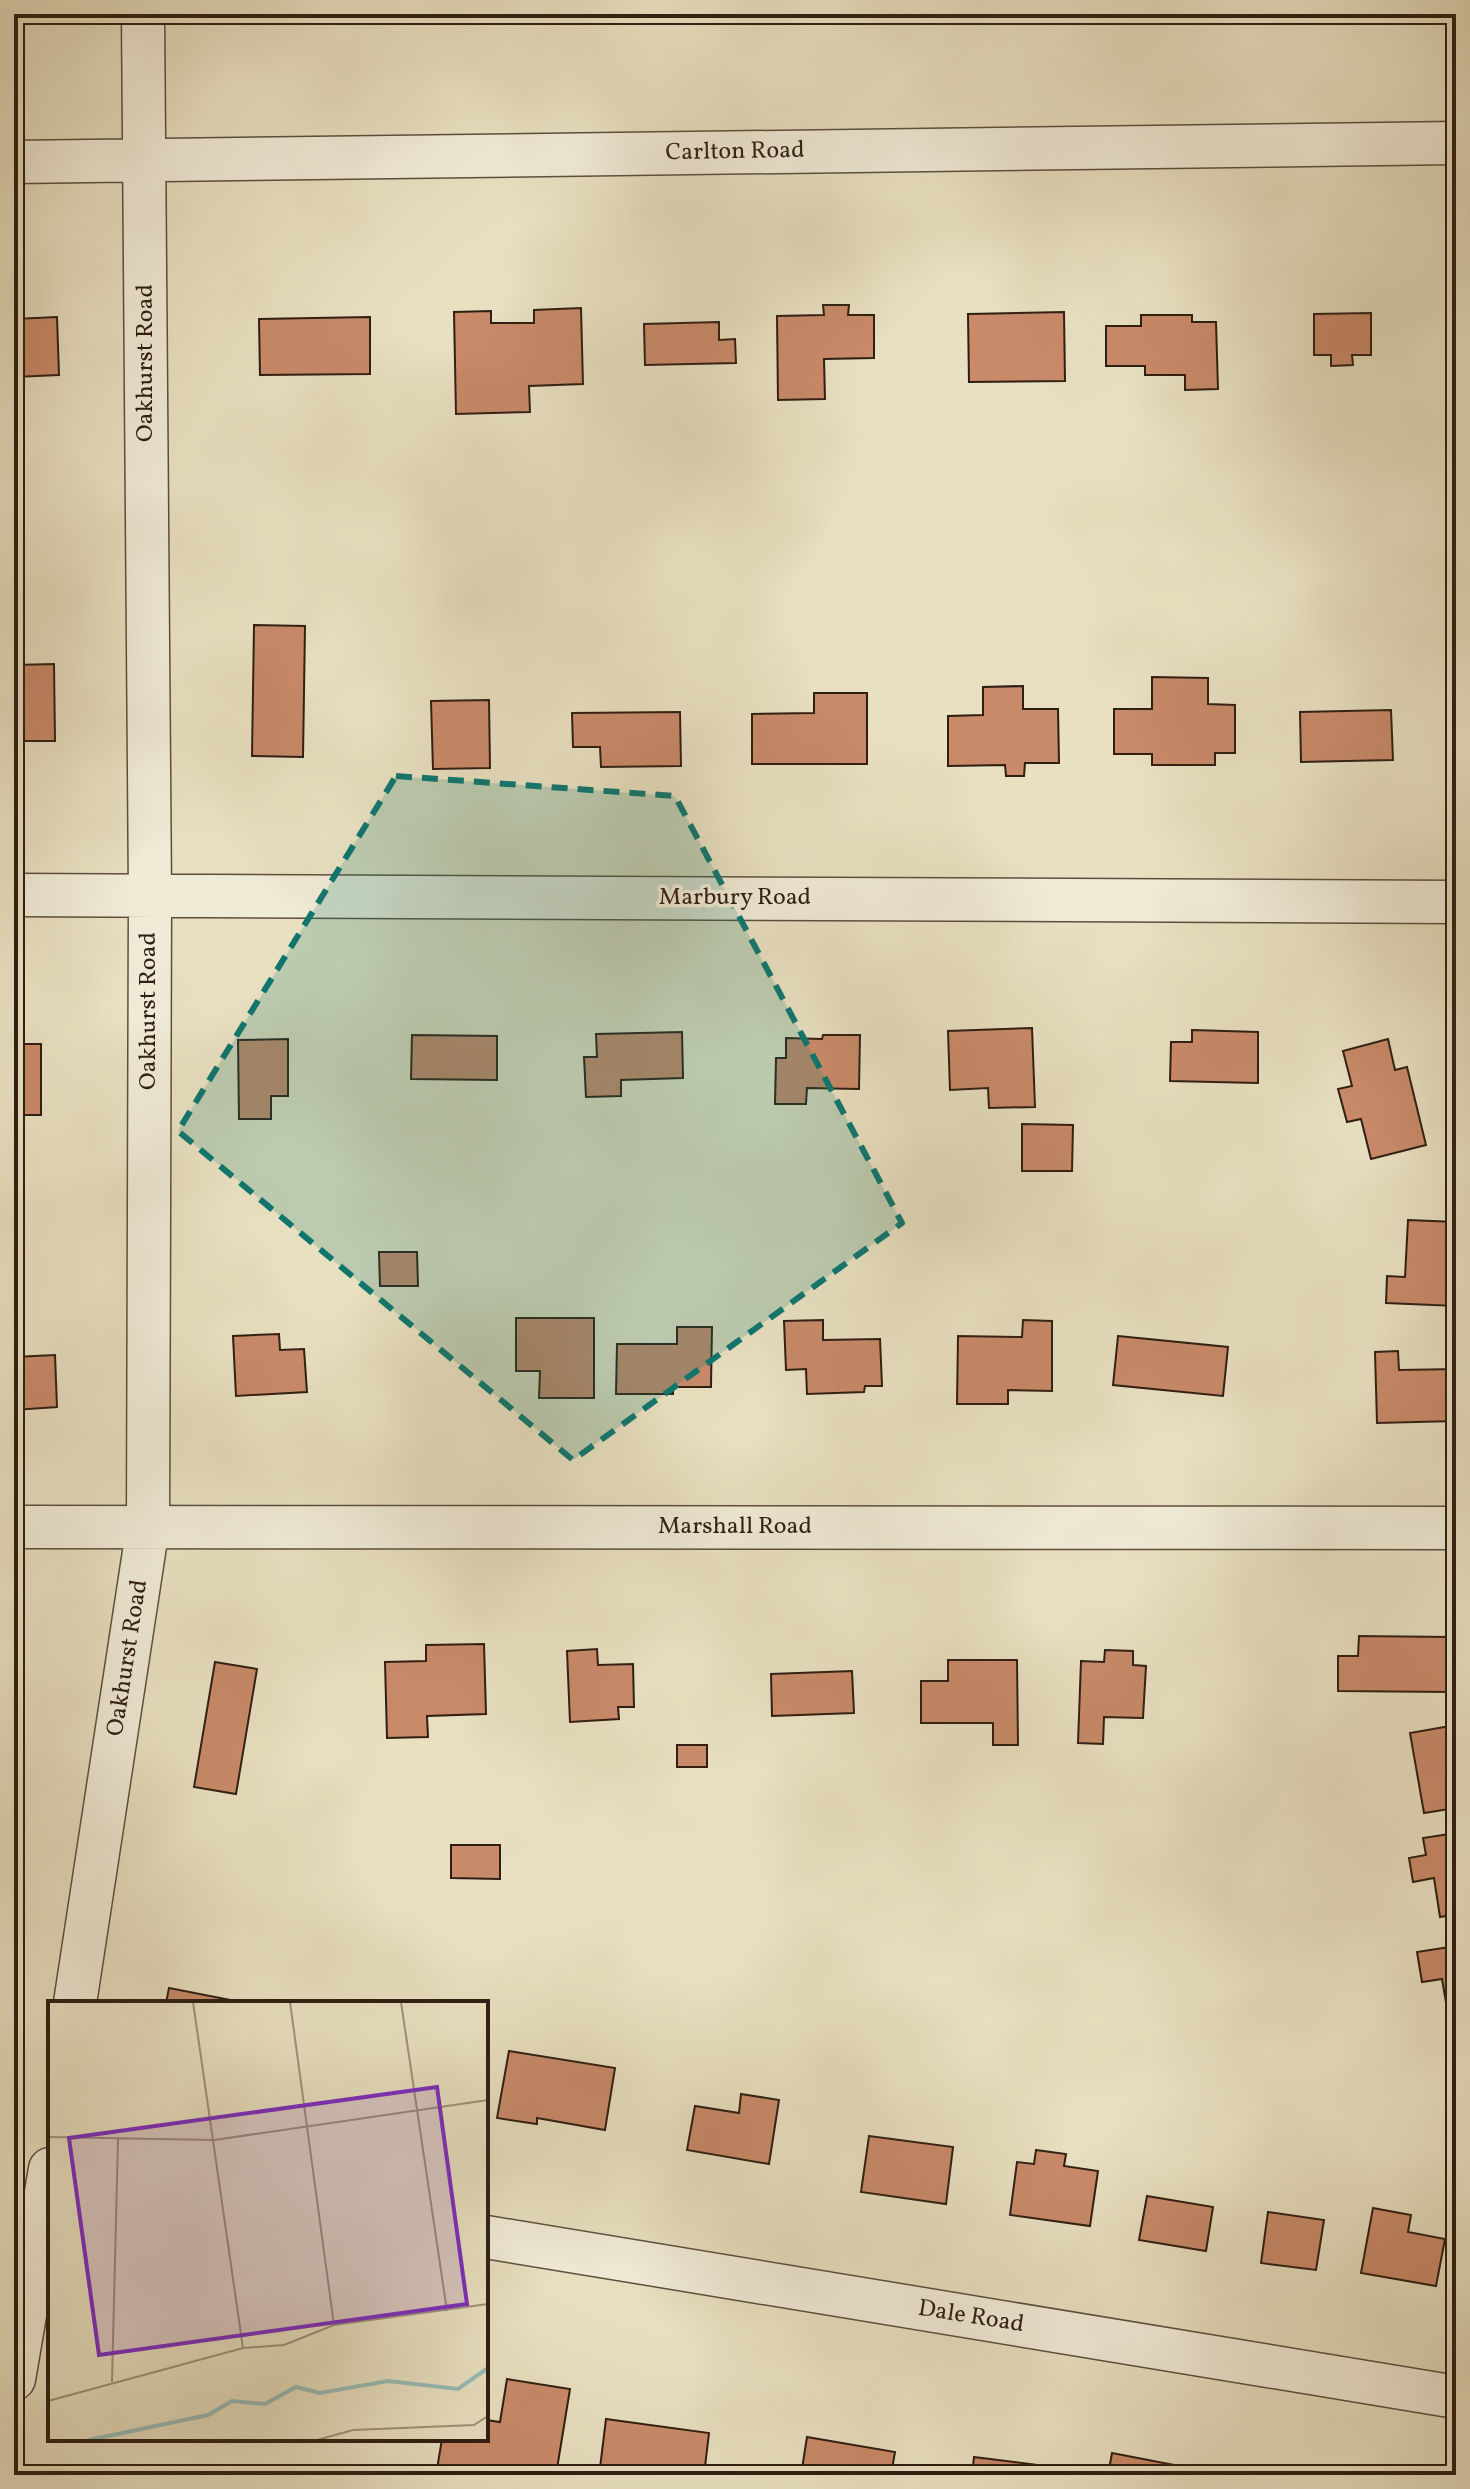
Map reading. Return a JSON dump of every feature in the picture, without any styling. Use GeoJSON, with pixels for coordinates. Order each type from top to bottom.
{"type":"FeatureCollection","features":[{"type":"Feature","properties":{"kind":"street","name":"Oakhurst Road"},"geometry":{"type":"LineString","coordinates":[[75,2001],[148,1526],[150,895],[143,14]]}},
{"type":"Feature","properties":{"kind":"street","name":"Carlton Road"},"geometry":{"type":"LineString","coordinates":[[14,162],[1456,143]]}},
{"type":"Feature","properties":{"kind":"street","name":"Marbury Road"},"geometry":{"type":"LineString","coordinates":[[14,895],[1456,902]]}},
{"type":"Feature","properties":{"kind":"street","name":"Marshall Road"},"geometry":{"type":"LineString","coordinates":[[14,1527],[1456,1528]]}},
{"type":"Feature","properties":{"kind":"street"},"geometry":{"type":"LineString","coordinates":[[14,2379],[48,2181]]}},
{"type":"Feature","properties":{"kind":"street","name":"Dale Road"},"geometry":{"type":"LineString","coordinates":[[488,2237],[1456,2397]]}},
{"type":"Feature","properties":{"kind":"highlighted area"},"geometry":{"type":"Polygon","coordinates":[[[396,776],[675,796],[902,1223],[573,1460],[178,1131],[396,776]]]}},
{"type":"Feature","properties":{"kind":"building"},"geometry":{"type":"Polygon","coordinates":[[[823,305],[849,305],[848,315],[874,315],[874,358],[824,359],[825,399],[778,400],[777,316],[824,315],[823,305]]]}},
{"type":"Feature","properties":{"kind":"building"},"geometry":{"type":"Polygon","coordinates":[[[581,308],[583,384],[529,386],[530,412],[456,414],[454,312],[491,311],[491,323],[534,323],[534,310],[581,308]]]}},
{"type":"Feature","properties":{"kind":"building"},"geometry":{"type":"Polygon","coordinates":[[[1064,312],[1065,381],[969,382],[968,314],[1064,312]]]}},
{"type":"Feature","properties":{"kind":"building"},"geometry":{"type":"Polygon","coordinates":[[[1371,313],[1371,355],[1352,355],[1353,365],[1331,366],[1331,355],[1314,355],[1314,314],[1371,313]]]}},
{"type":"Feature","properties":{"kind":"building"},"geometry":{"type":"Polygon","coordinates":[[[1141,315],[1192,315],[1192,322],[1216,322],[1218,389],[1185,390],[1185,375],[1145,375],[1145,366],[1106,366],[1106,326],[1141,326],[1141,315]]]}},
{"type":"Feature","properties":{"kind":"building"},"geometry":{"type":"Polygon","coordinates":[[[57,317],[59,375],[14,377],[14,319],[57,317]]]}},
{"type":"Feature","properties":{"kind":"building"},"geometry":{"type":"Polygon","coordinates":[[[370,317],[370,374],[260,375],[259,319],[370,317]]]}},
{"type":"Feature","properties":{"kind":"building"},"geometry":{"type":"Polygon","coordinates":[[[719,322],[719,340],[735,339],[736,363],[645,365],[644,324],[719,322]]]}},
{"type":"Feature","properties":{"kind":"building"},"geometry":{"type":"Polygon","coordinates":[[[254,625],[305,626],[303,757],[252,756],[254,625]]]}},
{"type":"Feature","properties":{"kind":"building"},"geometry":{"type":"Polygon","coordinates":[[[54,664],[55,741],[14,741],[14,665],[54,664]]]}},
{"type":"Feature","properties":{"kind":"building"},"geometry":{"type":"Polygon","coordinates":[[[1152,677],[1208,678],[1208,704],[1235,705],[1235,753],[1215,753],[1215,765],[1152,765],[1152,754],[1114,754],[1114,709],[1152,709],[1152,677]]]}},
{"type":"Feature","properties":{"kind":"building"},"geometry":{"type":"Polygon","coordinates":[[[1023,686],[1023,709],[1058,709],[1059,763],[1025,763],[1024,776],[1006,776],[1005,765],[948,766],[948,716],[983,715],[983,687],[1023,686]]]}},
{"type":"Feature","properties":{"kind":"building"},"geometry":{"type":"Polygon","coordinates":[[[814,693],[867,693],[867,764],[752,764],[752,714],[814,713],[814,693]]]}},
{"type":"Feature","properties":{"kind":"building"},"geometry":{"type":"Polygon","coordinates":[[[489,700],[490,768],[433,769],[431,701],[489,700]]]}},
{"type":"Feature","properties":{"kind":"building"},"geometry":{"type":"Polygon","coordinates":[[[1391,710],[1393,760],[1301,762],[1300,712],[1391,710]]]}},
{"type":"Feature","properties":{"kind":"building"},"geometry":{"type":"Polygon","coordinates":[[[680,712],[681,766],[601,767],[600,747],[573,747],[572,713],[680,712]]]}},
{"type":"Feature","properties":{"kind":"building"},"geometry":{"type":"Polygon","coordinates":[[[1032,1028],[1035,1107],[989,1108],[988,1088],[950,1090],[948,1031],[1032,1028]]]}},
{"type":"Feature","properties":{"kind":"building"},"geometry":{"type":"Polygon","coordinates":[[[1192,1030],[1258,1032],[1258,1083],[1170,1081],[1171,1042],[1192,1042],[1192,1030]]]}},
{"type":"Feature","properties":{"kind":"building"},"geometry":{"type":"Polygon","coordinates":[[[682,1032],[683,1078],[621,1080],[621,1096],[586,1097],[584,1057],[597,1057],[596,1034],[682,1032]]]}},
{"type":"Feature","properties":{"kind":"building"},"geometry":{"type":"Polygon","coordinates":[[[412,1035],[497,1036],[497,1080],[411,1079],[412,1035]]]}},
{"type":"Feature","properties":{"kind":"building"},"geometry":{"type":"Polygon","coordinates":[[[823,1035],[860,1035],[859,1089],[807,1088],[806,1104],[775,1104],[776,1058],[786,1058],[786,1038],[822,1039],[823,1035]]]}},
{"type":"Feature","properties":{"kind":"building"},"geometry":{"type":"Polygon","coordinates":[[[288,1039],[288,1096],[271,1096],[271,1119],[239,1119],[238,1040],[288,1039]]]}},
{"type":"Feature","properties":{"kind":"building"},"geometry":{"type":"Polygon","coordinates":[[[1388,1039],[1395,1070],[1407,1067],[1426,1145],[1371,1159],[1361,1119],[1347,1122],[1338,1089],[1352,1086],[1343,1051],[1388,1039]]]}},
{"type":"Feature","properties":{"kind":"building"},"geometry":{"type":"Polygon","coordinates":[[[14,1044],[41,1044],[41,1115],[14,1115],[14,1044]]]}},
{"type":"Feature","properties":{"kind":"building"},"geometry":{"type":"Polygon","coordinates":[[[1022,1124],[1073,1125],[1072,1171],[1022,1171],[1022,1124]]]}},
{"type":"Feature","properties":{"kind":"building"},"geometry":{"type":"Polygon","coordinates":[[[1408,1220],[1456,1222],[1456,1306],[1386,1303],[1387,1276],[1405,1277],[1408,1220]]]}},
{"type":"Feature","properties":{"kind":"building"},"geometry":{"type":"Polygon","coordinates":[[[379,1252],[417,1252],[418,1286],[380,1286],[379,1252]]]}},
{"type":"Feature","properties":{"kind":"building"},"geometry":{"type":"Polygon","coordinates":[[[516,1318],[594,1318],[594,1398],[539,1398],[540,1371],[516,1371],[516,1318]]]}},
{"type":"Feature","properties":{"kind":"building"},"geometry":{"type":"Polygon","coordinates":[[[823,1320],[823,1340],[880,1339],[882,1386],[865,1386],[864,1392],[807,1394],[806,1369],[786,1370],[784,1321],[823,1320]]]}},
{"type":"Feature","properties":{"kind":"building"},"geometry":{"type":"Polygon","coordinates":[[[1023,1320],[1052,1321],[1052,1391],[1008,1390],[1008,1404],[957,1404],[958,1336],[1022,1337],[1023,1320]]]}},
{"type":"Feature","properties":{"kind":"building"},"geometry":{"type":"Polygon","coordinates":[[[677,1327],[712,1327],[711,1387],[673,1387],[673,1394],[616,1394],[617,1344],[677,1344],[677,1327]]]}},
{"type":"Feature","properties":{"kind":"building"},"geometry":{"type":"Polygon","coordinates":[[[279,1334],[280,1350],[304,1349],[307,1392],[236,1396],[233,1336],[279,1334]]]}},
{"type":"Feature","properties":{"kind":"building"},"geometry":{"type":"Polygon","coordinates":[[[1118,1336],[1228,1347],[1223,1396],[1113,1385],[1118,1336]]]}},
{"type":"Feature","properties":{"kind":"building"},"geometry":{"type":"Polygon","coordinates":[[[1398,1351],[1399,1370],[1456,1369],[1456,1421],[1377,1423],[1375,1352],[1398,1351]]]}},
{"type":"Feature","properties":{"kind":"building"},"geometry":{"type":"Polygon","coordinates":[[[55,1355],[57,1407],[14,1410],[14,1357],[55,1355]]]}},
{"type":"Feature","properties":{"kind":"building"},"geometry":{"type":"Polygon","coordinates":[[[1359,1636],[1449,1637],[1449,1692],[1338,1691],[1338,1656],[1358,1656],[1359,1636]]]}},
{"type":"Feature","properties":{"kind":"building"},"geometry":{"type":"Polygon","coordinates":[[[484,1644],[486,1714],[427,1716],[428,1737],[387,1738],[385,1662],[426,1661],[426,1645],[484,1644]]]}},
{"type":"Feature","properties":{"kind":"building"},"geometry":{"type":"Polygon","coordinates":[[[597,1649],[598,1665],[633,1664],[634,1707],[618,1707],[619,1719],[570,1722],[567,1651],[597,1649]]]}},
{"type":"Feature","properties":{"kind":"building"},"geometry":{"type":"Polygon","coordinates":[[[1105,1650],[1133,1651],[1133,1665],[1146,1666],[1143,1718],[1104,1717],[1103,1744],[1078,1743],[1081,1661],[1104,1662],[1105,1650]]]}},
{"type":"Feature","properties":{"kind":"building"},"geometry":{"type":"Polygon","coordinates":[[[948,1660],[1017,1660],[1018,1745],[993,1745],[993,1723],[921,1723],[921,1681],[948,1681],[948,1660]]]}},
{"type":"Feature","properties":{"kind":"building"},"geometry":{"type":"Polygon","coordinates":[[[215,1662],[257,1669],[236,1794],[194,1787],[215,1662]]]}},
{"type":"Feature","properties":{"kind":"building"},"geometry":{"type":"Polygon","coordinates":[[[852,1671],[854,1713],[772,1716],[771,1674],[852,1671]]]}},
{"type":"Feature","properties":{"kind":"building"},"geometry":{"type":"Polygon","coordinates":[[[1456,1725],[1456,1808],[1424,1813],[1410,1733],[1456,1725]]]}},
{"type":"Feature","properties":{"kind":"building"},"geometry":{"type":"Polygon","coordinates":[[[677,1745],[707,1745],[707,1767],[677,1767],[677,1745]]]}},
{"type":"Feature","properties":{"kind":"building"},"geometry":{"type":"Polygon","coordinates":[[[1456,1833],[1456,1914],[1440,1917],[1434,1878],[1413,1882],[1409,1858],[1426,1855],[1423,1838],[1456,1833]]]}},
{"type":"Feature","properties":{"kind":"building"},"geometry":{"type":"Polygon","coordinates":[[[451,1845],[500,1845],[500,1879],[451,1878],[451,1845]]]}},
{"type":"Feature","properties":{"kind":"building"},"geometry":{"type":"Polygon","coordinates":[[[1456,1946],[1456,2031],[1451,2032],[1442,1979],[1422,1982],[1417,1952],[1456,1946]]]}},
{"type":"Feature","properties":{"kind":"building"},"geometry":{"type":"Polygon","coordinates":[[[169,1988],[236,2001],[166,2001],[169,1988]]]}},
{"type":"Feature","properties":{"kind":"building"},"geometry":{"type":"Polygon","coordinates":[[[509,2051],[615,2068],[605,2130],[537,2118],[537,2124],[497,2118],[509,2051]]]}},
{"type":"Feature","properties":{"kind":"building"},"geometry":{"type":"Polygon","coordinates":[[[741,2094],[779,2100],[769,2164],[687,2150],[695,2106],[739,2113],[741,2094]]]}},
{"type":"Feature","properties":{"kind":"building"},"geometry":{"type":"Polygon","coordinates":[[[869,2136],[953,2147],[946,2204],[861,2192],[869,2136]]]}},
{"type":"Feature","properties":{"kind":"building"},"geometry":{"type":"Polygon","coordinates":[[[1036,2150],[1066,2154],[1064,2166],[1098,2171],[1090,2226],[1010,2215],[1017,2162],[1034,2164],[1036,2150]]]}},
{"type":"Feature","properties":{"kind":"building"},"geometry":{"type":"Polygon","coordinates":[[[1147,2196],[1213,2207],[1206,2251],[1139,2240],[1147,2196]]]}},
{"type":"Feature","properties":{"kind":"building"},"geometry":{"type":"Polygon","coordinates":[[[1373,2208],[1411,2215],[1408,2232],[1445,2239],[1436,2286],[1361,2273],[1373,2208]]]}},
{"type":"Feature","properties":{"kind":"building"},"geometry":{"type":"Polygon","coordinates":[[[1268,2212],[1324,2220],[1316,2270],[1261,2263],[1268,2212]]]}},
{"type":"Feature","properties":{"kind":"building"},"geometry":{"type":"Polygon","coordinates":[[[507,2379],[570,2389],[556,2475],[436,2475],[442,2441],[488,2441],[488,2420],[500,2422],[507,2379]]]}},
{"type":"Feature","properties":{"kind":"building"},"geometry":{"type":"Polygon","coordinates":[[[606,2419],[709,2433],[704,2475],[650,2475],[600,2468],[606,2419]]]}},
{"type":"Feature","properties":{"kind":"building"},"geometry":{"type":"Polygon","coordinates":[[[807,2437],[895,2452],[891,2475],[801,2475],[807,2437]]]}},
{"type":"Feature","properties":{"kind":"building"},"geometry":{"type":"Polygon","coordinates":[[[1112,2453],[1195,2469],[1194,2475],[1108,2475],[1112,2453]]]}},
{"type":"Feature","properties":{"kind":"building"},"geometry":{"type":"Polygon","coordinates":[[[974,2457],[1054,2467],[1053,2475],[972,2475],[974,2457]]]}}]}
